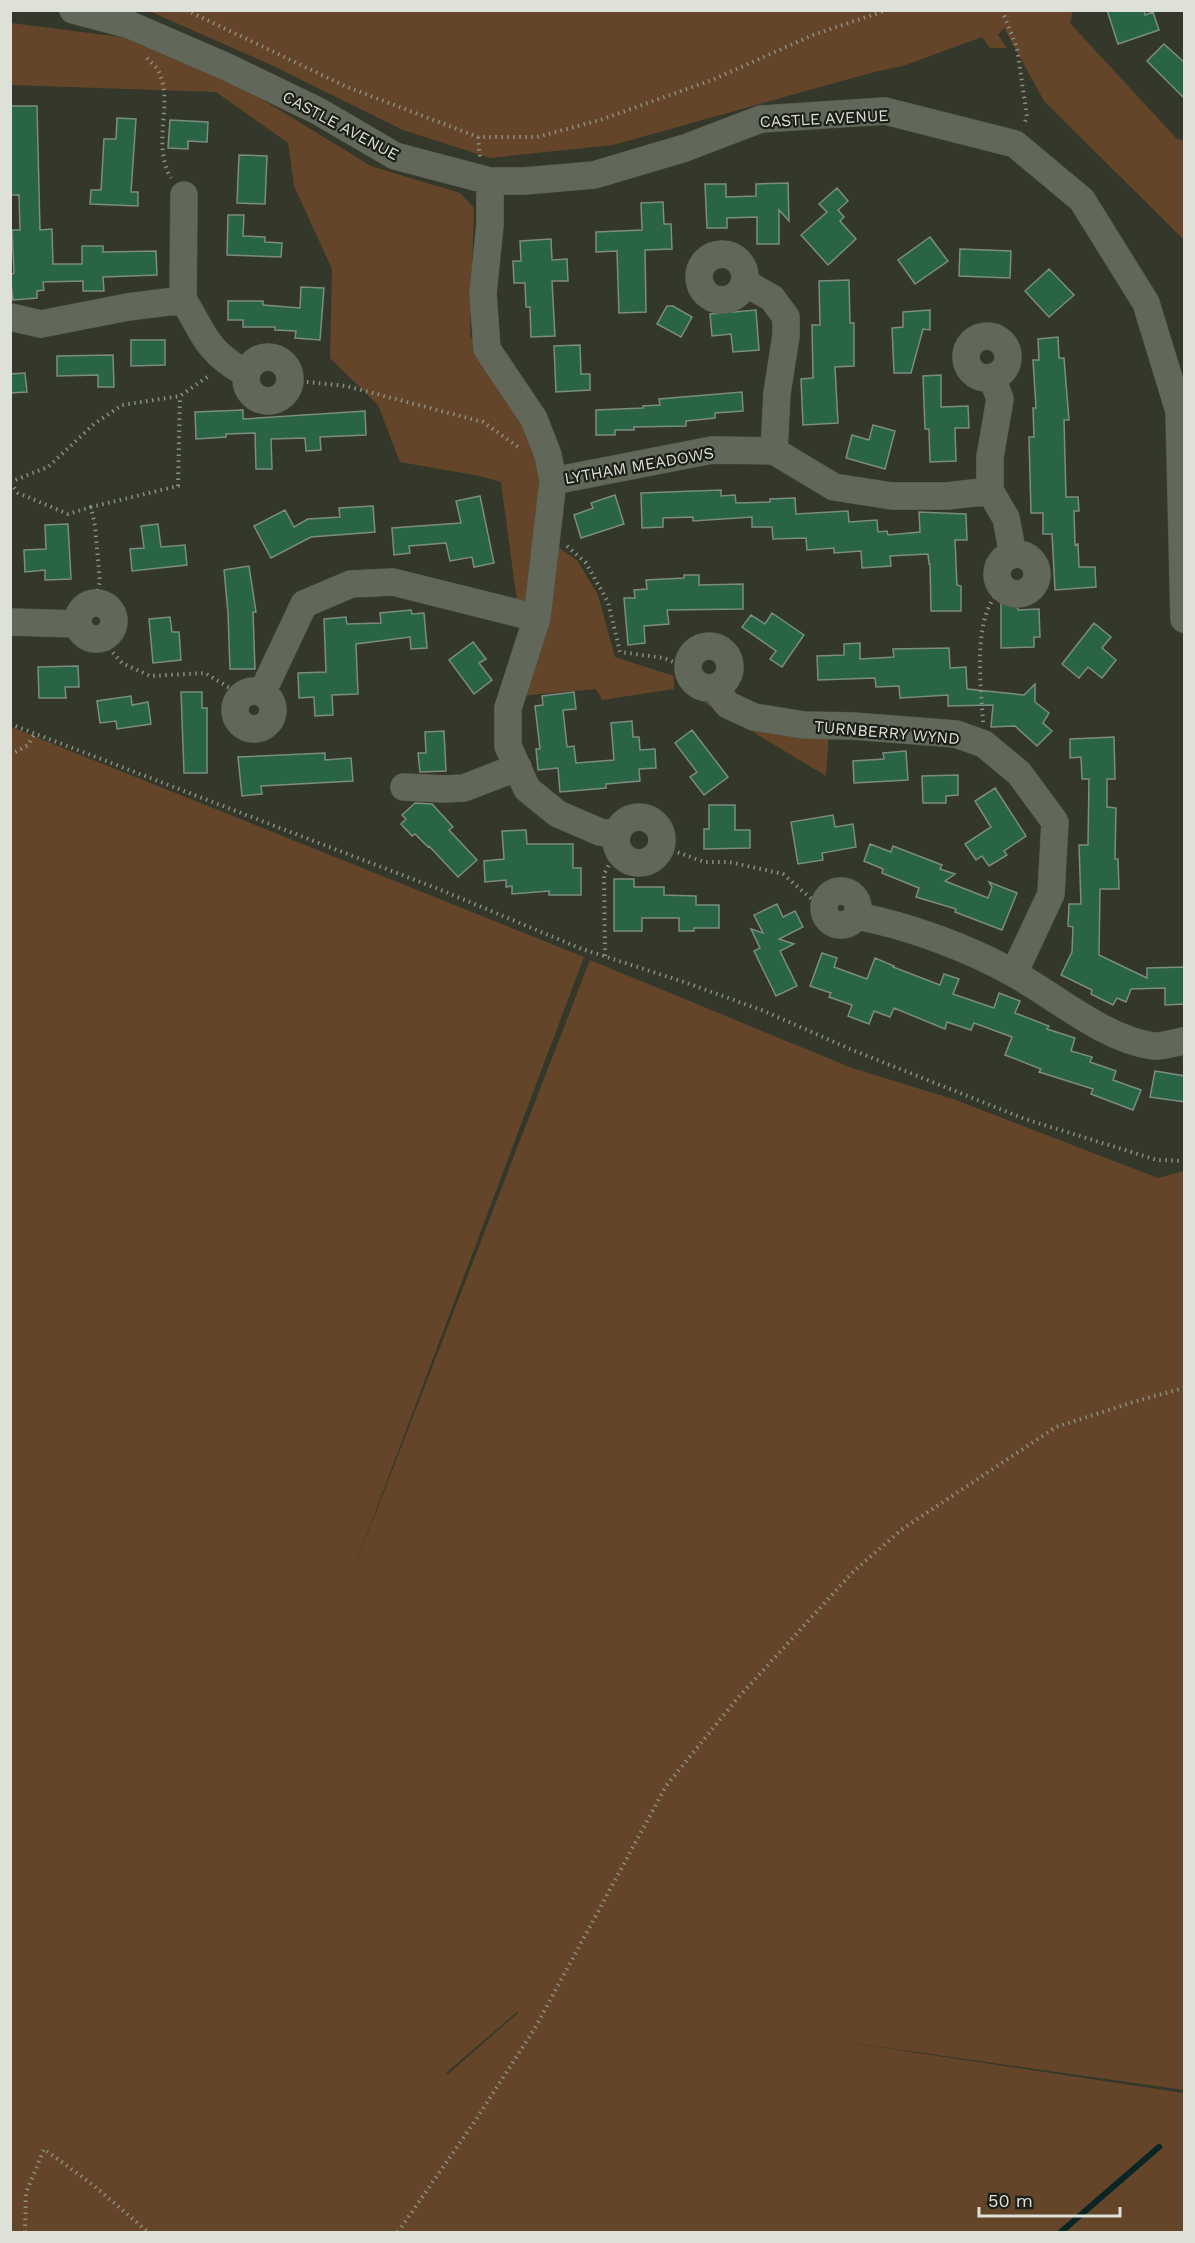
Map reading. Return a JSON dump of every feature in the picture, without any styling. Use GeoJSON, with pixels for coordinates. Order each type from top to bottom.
{"type":"FeatureCollection","features":[{"type":"Feature","properties":{"kind":"street","name":"CASTLE AVENUE"},"geometry":{"type":"LineString","coordinates":[[73,10],[130,25],[227,67],[318,111],[395,156],[490,181],[524,181],[594,175],[685,148],[761,119],[885,111],[1015,144],[1082,200],[1146,303],[1179,411],[1185,619]]}},
{"type":"Feature","properties":{"kind":"street"},"geometry":{"type":"LineString","coordinates":[[490,181],[490,225],[483,293],[487,349],[534,419],[550,468]]}},
{"type":"Feature","properties":{"kind":"street"},"geometry":{"type":"LineString","coordinates":[[184,195],[183,300],[194,314],[212,347],[237,368],[252,394],[265,400],[279,398],[284,393],[289,380]]}},
{"type":"Feature","properties":{"kind":"street"},"geometry":{"type":"LineString","coordinates":[[745,283],[772,298],[786,317],[786,336],[777,393],[774,452]]}},
{"type":"Feature","properties":{"kind":"street"},"geometry":{"type":"LineString","coordinates":[[10,317],[40,324],[128,307],[183,300]]}},
{"type":"Feature","properties":{"kind":"street"},"geometry":{"type":"LineString","coordinates":[[992,377],[1000,399],[990,456],[990,491],[1006,518],[1013,555],[999,566],[998,578],[1003,589]]}},
{"type":"Feature","properties":{"kind":"street","name":"LYTHAM MEADOWS"},"geometry":{"type":"LineString","coordinates":[[617,839],[558,814],[526,789],[508,746],[508,708],[537,618],[549,529],[550,468],[712,450],[774,452],[834,487],[892,496],[947,496],[990,491]]}},
{"type":"Feature","properties":{"kind":"street"},"geometry":{"type":"LineString","coordinates":[[252,694],[304,604],[351,584],[393,582],[537,618]]}},
{"type":"Feature","properties":{"kind":"street"},"geometry":{"type":"LineString","coordinates":[[94,602],[105,604],[114,617],[113,628],[101,639],[84,635],[78,624],[79,612],[94,602]]}},
{"type":"Feature","properties":{"kind":"street"},"geometry":{"type":"LineString","coordinates":[[10,622],[78,624]]}},
{"type":"Feature","properties":{"kind":"street"},"geometry":{"type":"LineString","coordinates":[[688,669],[691,655],[702,646],[716,646],[722,649],[730,660],[731,668],[726,680],[714,688]]}},
{"type":"Feature","properties":{"kind":"street","name":"TURNBERRY WYND"},"geometry":{"type":"LineString","coordinates":[[688,669],[694,682],[700,686],[714,688],[728,705],[754,717],[804,725],[854,726],[956,734],[984,744],[1019,773],[1055,822],[1051,894],[1014,973]]}},
{"type":"Feature","properties":{"kind":"street"},"geometry":{"type":"LineString","coordinates":[[404,787],[464,788],[518,767]]}},
{"type":"Feature","properties":{"kind":"street"},"geometry":{"type":"LineString","coordinates":[[617,839],[625,823],[645,818],[657,826],[662,839],[661,846]]}},
{"type":"Feature","properties":{"kind":"street"},"geometry":{"type":"LineString","coordinates":[[823,909],[831,894],[842,891],[856,899],[857,916],[888,922],[962,949],[1014,973],[1117,1034],[1154,1046],[1185,1041]]}},
{"type":"Feature","properties":{"kind":"path"},"geometry":{"type":"LineString","coordinates":[[186,10],[347,87],[478,137],[537,137],[600,120],[701,84],[813,35],[887,10]]}},
{"type":"Feature","properties":{"kind":"path"},"geometry":{"type":"LineString","coordinates":[[1002,10],[1017,48],[1027,117],[1015,144]]}},
{"type":"Feature","properties":{"kind":"path"},"geometry":{"type":"LineString","coordinates":[[130,25],[141,51],[159,71],[164,96],[162,154],[170,175],[184,195]]}},
{"type":"Feature","properties":{"kind":"path"},"geometry":{"type":"LineString","coordinates":[[180,396],[178,486],[68,514],[18,493],[10,482],[48,467],[94,424],[122,405],[180,396],[237,368]]}},
{"type":"Feature","properties":{"kind":"path"},"geometry":{"type":"LineString","coordinates":[[289,380],[346,386],[483,422],[550,468]]}},
{"type":"Feature","properties":{"kind":"path"},"geometry":{"type":"LineString","coordinates":[[91,507],[100,582],[94,602]]}},
{"type":"Feature","properties":{"kind":"path"},"geometry":{"type":"LineString","coordinates":[[549,529],[586,563],[608,602],[620,652],[664,658],[688,669]]}},
{"type":"Feature","properties":{"kind":"path"},"geometry":{"type":"LineString","coordinates":[[984,744],[980,653],[987,614],[994,595],[1003,589]]}},
{"type":"Feature","properties":{"kind":"path"},"geometry":{"type":"LineString","coordinates":[[101,639],[122,663],[150,676],[205,673],[252,694]]}},
{"type":"Feature","properties":{"kind":"path"},"geometry":{"type":"LineString","coordinates":[[10,724],[436,888],[582,950],[764,1011],[850,1049],[1025,1119],[1157,1160],[1185,1161]]}},
{"type":"Feature","properties":{"kind":"path"},"geometry":{"type":"LineString","coordinates":[[10,755],[28,745],[35,733]]}},
{"type":"Feature","properties":{"kind":"path"},"geometry":{"type":"LineString","coordinates":[[605,956],[604,874],[615,854],[617,839]]}},
{"type":"Feature","properties":{"kind":"path"},"geometry":{"type":"LineString","coordinates":[[661,846],[704,862],[729,862],[783,874],[823,909]]}},
{"type":"Feature","properties":{"kind":"path"},"geometry":{"type":"LineString","coordinates":[[398,2232],[475,2121],[535,2028],[666,1786],[736,1700],[853,1572],[902,1530],[1056,1427],[1185,1388]]}},
{"type":"Feature","properties":{"kind":"path"},"geometry":{"type":"LineString","coordinates":[[25,2232],[26,2193],[44,2149],[93,2185],[148,2232]]}},
{"type":"Feature","properties":{"kind":"shaded area"},"geometry":{"type":"Polygon","coordinates":[[[149,11],[1073,11],[1070,23],[1176,138],[1184,141],[1184,240],[1044,101],[1004,28],[998,35],[1007,48],[990,48],[982,37],[903,66],[874,72],[613,145],[490,158],[403,130],[271,65],[149,11]]]}},
{"type":"Feature","properties":{"kind":"shaded area"},"geometry":{"type":"Polygon","coordinates":[[[11,23],[129,38],[222,75],[371,166],[460,193],[474,208],[470,335],[487,371],[530,432],[541,493],[525,600],[517,602],[501,482],[480,476],[400,462],[378,405],[330,358],[332,269],[294,186],[288,143],[216,92],[11,85],[11,23]]]}},
{"type":"Feature","properties":{"kind":"shaded area"},"geometry":{"type":"Polygon","coordinates":[[[556,546],[577,560],[598,595],[615,657],[674,676],[674,689],[602,700],[596,689],[519,696],[556,546]]]}},
{"type":"Feature","properties":{"kind":"shaded area"},"geometry":{"type":"Polygon","coordinates":[[[700,700],[759,724],[829,732],[826,776],[700,700]]]}},
{"type":"Feature","properties":{"kind":"shaded area"},"geometry":{"type":"Polygon","coordinates":[[[11,727],[584,957],[352,1574],[590,960],[852,1068],[956,1100],[1158,1178],[1184,1171],[1184,2090],[817,2038],[1184,2093],[1184,2232],[11,2232],[11,727]],[[518,2013],[446,2073],[447,2075],[518,2013]]]}},
{"type":"Feature","properties":{"kind":"building"},"geometry":{"type":"Polygon","coordinates":[[[1107,10],[1144,10],[1145,15],[1153,12],[1159,30],[1118,44],[1107,10]]]}},
{"type":"Feature","properties":{"kind":"building"},"geometry":{"type":"Polygon","coordinates":[[[1164,44],[1185,63],[1185,99],[1147,61],[1164,44]]]}},
{"type":"Feature","properties":{"kind":"building"},"geometry":{"type":"Polygon","coordinates":[[[10,106],[37,106],[40,230],[52,229],[53,264],[82,264],[82,246],[103,246],[103,252],[156,251],[157,275],[103,277],[104,291],[83,291],[83,281],[43,282],[44,290],[37,291],[37,298],[13,300],[10,275],[14,273],[12,230],[20,230],[19,195],[10,195],[10,106]]]}},
{"type":"Feature","properties":{"kind":"building"},"geometry":{"type":"Polygon","coordinates":[[[117,118],[136,119],[131,192],[138,192],[138,206],[90,204],[91,190],[101,190],[104,139],[116,139],[117,118]]]}},
{"type":"Feature","properties":{"kind":"building"},"geometry":{"type":"Polygon","coordinates":[[[170,120],[208,122],[207,142],[188,141],[188,149],[168,148],[170,120]]]}},
{"type":"Feature","properties":{"kind":"building"},"geometry":{"type":"Polygon","coordinates":[[[239,155],[267,156],[265,204],[237,203],[239,155]]]}},
{"type":"Feature","properties":{"kind":"building"},"geometry":{"type":"Polygon","coordinates":[[[788,183],[789,221],[779,210],[779,244],[757,244],[757,217],[727,218],[727,228],[707,228],[705,184],[726,184],[726,197],[756,196],[756,184],[788,183]]]}},
{"type":"Feature","properties":{"kind":"building"},"geometry":{"type":"Polygon","coordinates":[[[837,188],[848,201],[838,210],[844,217],[840,221],[856,239],[828,265],[801,235],[827,212],[819,204],[837,188]]]}},
{"type":"Feature","properties":{"kind":"building"},"geometry":{"type":"Polygon","coordinates":[[[663,202],[664,224],[671,224],[672,249],[645,250],[646,312],[619,313],[617,251],[596,252],[596,232],[642,230],[641,203],[663,202]]]}},
{"type":"Feature","properties":{"kind":"building"},"geometry":{"type":"Polygon","coordinates":[[[228,215],[244,215],[243,236],[265,237],[265,242],[282,243],[281,257],[227,255],[228,215]]]}},
{"type":"Feature","properties":{"kind":"building"},"geometry":{"type":"Polygon","coordinates":[[[930,237],[948,261],[915,284],[898,260],[930,237]]]}},
{"type":"Feature","properties":{"kind":"building"},"geometry":{"type":"Polygon","coordinates":[[[551,239],[552,260],[567,259],[568,281],[552,281],[555,336],[531,337],[530,307],[526,307],[525,283],[514,283],[513,261],[521,261],[520,241],[551,239]]]}},
{"type":"Feature","properties":{"kind":"building"},"geometry":{"type":"Polygon","coordinates":[[[960,249],[1011,251],[1010,278],[959,276],[960,249]]]}},
{"type":"Feature","properties":{"kind":"building"},"geometry":{"type":"Polygon","coordinates":[[[1049,269],[1074,295],[1049,317],[1025,291],[1049,269]]]}},
{"type":"Feature","properties":{"kind":"building"},"geometry":{"type":"Polygon","coordinates":[[[849,280],[850,323],[854,323],[854,366],[835,367],[838,423],[803,425],[801,379],[813,378],[812,325],[820,325],[819,281],[849,280]]]}},
{"type":"Feature","properties":{"kind":"building"},"geometry":{"type":"Polygon","coordinates":[[[301,287],[324,288],[320,340],[295,338],[296,331],[275,330],[275,327],[243,327],[243,320],[228,320],[228,301],[263,301],[263,305],[300,308],[301,287]]]}},
{"type":"Feature","properties":{"kind":"building"},"geometry":{"type":"Polygon","coordinates":[[[667,306],[673,306],[692,317],[681,337],[657,324],[667,306]]]}},
{"type":"Feature","properties":{"kind":"building"},"geometry":{"type":"Polygon","coordinates":[[[756,310],[759,350],[733,352],[731,334],[712,336],[710,314],[756,310]]]}},
{"type":"Feature","properties":{"kind":"building"},"geometry":{"type":"Polygon","coordinates":[[[930,310],[930,330],[923,329],[911,373],[894,373],[892,328],[903,327],[903,312],[930,310]]]}},
{"type":"Feature","properties":{"kind":"building"},"geometry":{"type":"Polygon","coordinates":[[[1058,337],[1059,358],[1064,358],[1069,420],[1064,420],[1066,497],[1078,497],[1079,511],[1074,511],[1075,545],[1078,544],[1079,567],[1095,567],[1096,587],[1055,590],[1052,534],[1043,534],[1043,513],[1031,513],[1029,437],[1034,437],[1033,408],[1036,408],[1033,360],[1039,360],[1038,339],[1058,337]]]}},
{"type":"Feature","properties":{"kind":"building"},"geometry":{"type":"Polygon","coordinates":[[[131,340],[165,340],[165,365],[131,366],[131,340]]]}},
{"type":"Feature","properties":{"kind":"building"},"geometry":{"type":"Polygon","coordinates":[[[580,345],[581,374],[590,374],[590,390],[556,392],[554,346],[580,345]]]}},
{"type":"Feature","properties":{"kind":"building"},"geometry":{"type":"Polygon","coordinates":[[[113,355],[114,387],[98,387],[98,375],[57,376],[57,356],[113,355]]]}},
{"type":"Feature","properties":{"kind":"building"},"geometry":{"type":"Polygon","coordinates":[[[25,373],[27,392],[10,393],[10,374],[25,373]]]}},
{"type":"Feature","properties":{"kind":"building"},"geometry":{"type":"Polygon","coordinates":[[[941,375],[941,407],[968,406],[969,428],[955,428],[956,461],[930,462],[929,429],[925,429],[923,376],[941,375]]]}},
{"type":"Feature","properties":{"kind":"building"},"geometry":{"type":"Polygon","coordinates":[[[742,392],[743,411],[715,413],[715,418],[686,421],[686,426],[634,427],[634,430],[615,430],[615,435],[596,435],[596,410],[643,408],[643,406],[660,405],[659,399],[742,392]]]}},
{"type":"Feature","properties":{"kind":"building"},"geometry":{"type":"Polygon","coordinates":[[[243,410],[243,419],[365,411],[366,435],[320,437],[321,450],[306,451],[305,438],[271,439],[272,469],[256,469],[255,433],[226,434],[226,437],[196,439],[195,412],[243,410]]]}},
{"type":"Feature","properties":{"kind":"building"},"geometry":{"type":"Polygon","coordinates":[[[873,425],[895,431],[885,469],[846,458],[852,435],[869,440],[873,425]]]}},
{"type":"Feature","properties":{"kind":"building"},"geometry":{"type":"Polygon","coordinates":[[[721,490],[721,496],[735,495],[736,503],[770,502],[770,499],[795,498],[796,514],[848,511],[849,522],[877,520],[878,532],[887,531],[888,535],[920,532],[919,512],[966,514],[967,540],[955,540],[957,585],[961,586],[961,611],[931,611],[928,554],[890,556],[891,566],[862,568],[861,551],[834,553],[834,548],[807,550],[806,538],[773,539],[772,527],[752,527],[752,517],[693,521],[693,517],[663,518],[663,527],[642,528],[641,493],[721,490]]]}},
{"type":"Feature","properties":{"kind":"building"},"geometry":{"type":"Polygon","coordinates":[[[615,495],[624,524],[581,538],[574,515],[593,508],[591,503],[615,495]]]}},
{"type":"Feature","properties":{"kind":"building"},"geometry":{"type":"Polygon","coordinates":[[[480,496],[494,563],[474,567],[472,557],[450,561],[446,543],[409,546],[410,553],[394,555],[392,528],[461,523],[456,501],[480,496]]]}},
{"type":"Feature","properties":{"kind":"building"},"geometry":{"type":"Polygon","coordinates":[[[373,506],[375,532],[311,537],[271,558],[254,526],[285,510],[294,527],[308,519],[340,517],[339,508],[373,506]]]}},
{"type":"Feature","properties":{"kind":"building"},"geometry":{"type":"Polygon","coordinates":[[[68,524],[71,579],[45,580],[45,570],[25,572],[24,550],[46,549],[45,525],[68,524]]]}},
{"type":"Feature","properties":{"kind":"building"},"geometry":{"type":"Polygon","coordinates":[[[158,524],[161,547],[185,545],[187,565],[132,571],[130,549],[144,548],[141,526],[158,524]]]}},
{"type":"Feature","properties":{"kind":"building"},"geometry":{"type":"Polygon","coordinates":[[[249,566],[256,612],[253,612],[255,669],[230,669],[224,570],[249,566]]]}},
{"type":"Feature","properties":{"kind":"building"},"geometry":{"type":"Polygon","coordinates":[[[684,575],[699,575],[699,585],[743,584],[743,609],[667,610],[669,624],[644,626],[645,643],[628,645],[624,598],[635,598],[634,590],[647,589],[646,580],[684,578],[684,575]]]}},
{"type":"Feature","properties":{"kind":"building"},"geometry":{"type":"Polygon","coordinates":[[[1001,603],[1017,603],[1018,610],[1039,609],[1040,637],[1034,637],[1034,647],[1001,648],[1001,603]]]}},
{"type":"Feature","properties":{"kind":"building"},"geometry":{"type":"Polygon","coordinates":[[[411,610],[412,614],[424,613],[427,648],[411,649],[410,637],[356,644],[358,694],[332,695],[333,715],[315,716],[314,697],[299,698],[298,673],[326,672],[324,619],[346,617],[347,624],[381,623],[380,613],[411,610]]]}},
{"type":"Feature","properties":{"kind":"building"},"geometry":{"type":"Polygon","coordinates":[[[772,613],[804,635],[782,667],[770,659],[776,651],[742,627],[751,615],[765,624],[772,613]]]}},
{"type":"Feature","properties":{"kind":"building"},"geometry":{"type":"Polygon","coordinates":[[[170,617],[172,632],[179,632],[181,660],[153,663],[149,619],[170,617]]]}},
{"type":"Feature","properties":{"kind":"building"},"geometry":{"type":"Polygon","coordinates":[[[1094,623],[1111,637],[1102,648],[1116,660],[1102,678],[1088,667],[1079,678],[1062,664],[1094,623]]]}},
{"type":"Feature","properties":{"kind":"building"},"geometry":{"type":"Polygon","coordinates":[[[473,642],[486,659],[479,663],[492,680],[474,694],[449,660],[473,642]]]}},
{"type":"Feature","properties":{"kind":"building"},"geometry":{"type":"Polygon","coordinates":[[[860,643],[860,659],[894,657],[893,649],[949,648],[950,668],[966,667],[967,689],[1024,695],[1035,684],[1035,702],[1049,713],[1043,723],[1052,731],[1037,746],[1015,726],[991,727],[993,705],[948,706],[948,695],[900,698],[899,686],[876,687],[875,678],[818,680],[817,656],[844,655],[844,644],[860,643]]]}},
{"type":"Feature","properties":{"kind":"building"},"geometry":{"type":"Polygon","coordinates":[[[78,666],[79,687],[65,687],[66,698],[39,698],[38,667],[78,666]]]}},
{"type":"Feature","properties":{"kind":"building"},"geometry":{"type":"Polygon","coordinates":[[[181,692],[202,692],[202,708],[207,708],[207,773],[184,773],[181,692]]]}},
{"type":"Feature","properties":{"kind":"building"},"geometry":{"type":"Polygon","coordinates":[[[574,692],[576,709],[563,710],[567,747],[574,746],[576,763],[614,760],[611,723],[632,721],[633,737],[639,737],[640,750],[655,749],[656,768],[639,769],[640,781],[606,784],[606,788],[560,792],[558,768],[538,770],[536,749],[540,749],[535,706],[543,705],[542,696],[574,692]]]}},
{"type":"Feature","properties":{"kind":"building"},"geometry":{"type":"Polygon","coordinates":[[[131,696],[132,705],[148,702],[151,724],[117,729],[116,721],[100,723],[97,701],[131,696]]]}},
{"type":"Feature","properties":{"kind":"building"},"geometry":{"type":"Polygon","coordinates":[[[692,730],[728,777],[704,795],[690,777],[697,772],[675,743],[692,730]]]}},
{"type":"Feature","properties":{"kind":"building"},"geometry":{"type":"Polygon","coordinates":[[[444,731],[446,771],[420,772],[418,753],[426,753],[425,732],[444,731]]]}},
{"type":"Feature","properties":{"kind":"building"},"geometry":{"type":"Polygon","coordinates":[[[1114,737],[1115,779],[1107,779],[1107,807],[1116,808],[1115,859],[1118,859],[1119,889],[1100,889],[1099,955],[1147,978],[1147,968],[1185,967],[1185,1004],[1165,1005],[1165,988],[1131,989],[1126,1002],[1117,998],[1113,1005],[1091,994],[1092,990],[1061,975],[1072,952],[1073,927],[1068,926],[1069,904],[1081,904],[1079,845],[1088,845],[1089,779],[1082,779],[1081,757],[1070,758],[1070,739],[1114,737]]]}},
{"type":"Feature","properties":{"kind":"building"},"geometry":{"type":"Polygon","coordinates":[[[906,751],[908,780],[854,783],[853,761],[884,759],[883,753],[906,751]]]}},
{"type":"Feature","properties":{"kind":"building"},"geometry":{"type":"Polygon","coordinates":[[[325,753],[325,760],[351,758],[353,781],[261,786],[262,794],[242,796],[238,757],[325,753]]]}},
{"type":"Feature","properties":{"kind":"building"},"geometry":{"type":"Polygon","coordinates":[[[958,775],[958,795],[946,796],[946,803],[923,803],[922,776],[958,775]]]}},
{"type":"Feature","properties":{"kind":"building"},"geometry":{"type":"Polygon","coordinates":[[[995,788],[1026,836],[1004,851],[1007,855],[989,866],[982,856],[976,860],[965,844],[991,827],[975,801],[995,788]]]}},
{"type":"Feature","properties":{"kind":"building"},"geometry":{"type":"Polygon","coordinates":[[[415,803],[432,804],[453,827],[449,830],[477,860],[458,877],[429,846],[415,834],[412,836],[401,824],[406,819],[402,815],[415,803]]]}},
{"type":"Feature","properties":{"kind":"building"},"geometry":{"type":"Polygon","coordinates":[[[709,805],[735,805],[735,830],[750,830],[750,848],[704,849],[704,829],[709,829],[709,805]]]}},
{"type":"Feature","properties":{"kind":"building"},"geometry":{"type":"Polygon","coordinates":[[[833,815],[835,827],[853,824],[856,847],[822,853],[823,860],[798,864],[791,822],[833,815]]]}},
{"type":"Feature","properties":{"kind":"building"},"geometry":{"type":"Polygon","coordinates":[[[526,830],[527,844],[573,844],[573,868],[581,868],[581,895],[549,895],[549,891],[512,894],[512,886],[506,887],[506,880],[485,882],[484,861],[504,859],[502,831],[526,830]]]}},
{"type":"Feature","properties":{"kind":"building"},"geometry":{"type":"Polygon","coordinates":[[[870,844],[891,852],[893,846],[942,865],[940,869],[955,874],[945,881],[988,898],[992,887],[989,882],[1017,893],[1002,930],[955,912],[956,909],[916,897],[919,888],[882,873],[883,869],[864,861],[870,844]]]}},
{"type":"Feature","properties":{"kind":"building"},"geometry":{"type":"Polygon","coordinates":[[[614,879],[634,879],[634,887],[664,887],[664,895],[696,896],[696,905],[719,905],[719,928],[694,928],[694,931],[679,931],[679,918],[642,918],[642,931],[614,931],[614,879]]]}},
{"type":"Feature","properties":{"kind":"building"},"geometry":{"type":"Polygon","coordinates":[[[777,904],[783,917],[795,911],[803,927],[779,939],[794,944],[780,951],[797,986],[776,996],[754,951],[760,948],[751,929],[763,933],[754,915],[777,904]]]}},
{"type":"Feature","properties":{"kind":"building"},"geometry":{"type":"Polygon","coordinates":[[[822,953],[837,958],[834,967],[867,979],[875,958],[940,985],[944,974],[959,979],[953,994],[994,1008],[999,993],[1020,1001],[1015,1013],[1049,1026],[1047,1029],[1075,1038],[1071,1051],[1092,1057],[1090,1062],[1116,1071],[1113,1080],[1141,1090],[1133,1110],[1091,1094],[1093,1089],[1039,1072],[1041,1069],[1005,1055],[1012,1037],[974,1023],[971,1030],[947,1022],[945,1029],[894,1008],[890,1017],[874,1011],[869,1024],[848,1016],[852,1005],[829,997],[831,993],[810,986],[822,953]]]}},
{"type":"Feature","properties":{"kind":"building"},"geometry":{"type":"Polygon","coordinates":[[[1155,1071],[1185,1076],[1185,1102],[1150,1097],[1155,1071]]]}},
{"type":"Feature","properties":{"kind":"waterway"},"geometry":{"type":"LineString","coordinates":[[1061,2232],[1159,2147]]}}]}
